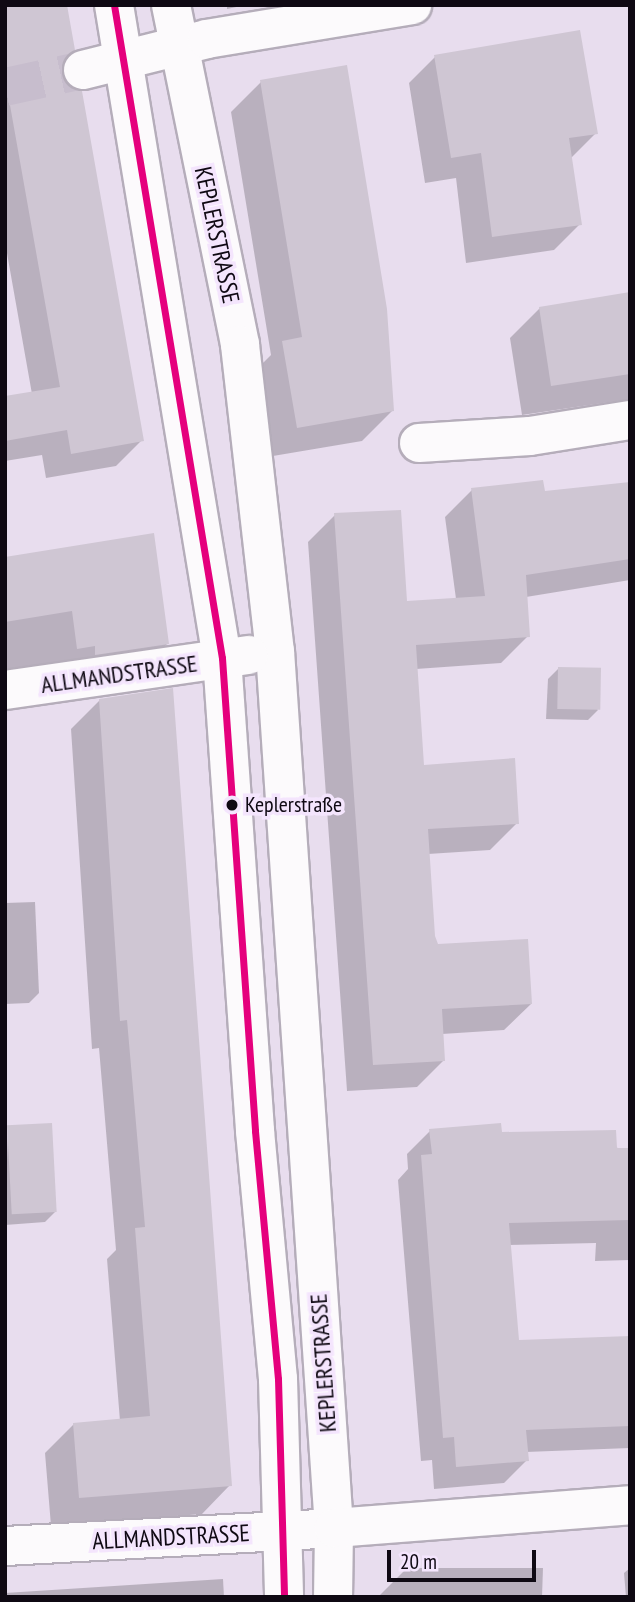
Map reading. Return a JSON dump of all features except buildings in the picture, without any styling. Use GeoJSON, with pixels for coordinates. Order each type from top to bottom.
{"type":"FeatureCollection","features":[{"type":"Feature","properties":{"kind":"street","name":"KEPLERSTRASSE"},"geometry":{"type":"LineString","coordinates":[[114,5],[222,658],[254,1131],[278,1379],[284,1597]]}},
{"type":"Feature","properties":{"kind":"street","name":"KEPLERSTRASSE"},"geometry":{"type":"LineString","coordinates":[[172,5],[178,49],[240,345],[275,651],[334,1528],[333,1597]]}},
{"type":"Feature","properties":{"kind":"street"},"geometry":{"type":"LineString","coordinates":[[83,70],[178,49],[207,39],[412,5]]}},
{"type":"Feature","properties":{"kind":"street"},"geometry":{"type":"LineString","coordinates":[[419,443],[530,436],[630,419]]}},
{"type":"Feature","properties":{"kind":"street","name":"ALLMANDSTRASSE"},"geometry":{"type":"LineString","coordinates":[[5,690],[275,651]]}},
{"type":"Feature","properties":{"kind":"street","name":"ALLMANDSTRASSE"},"geometry":{"type":"LineString","coordinates":[[5,1546],[334,1528],[630,1505]]}},
{"type":"Feature","properties":{"kind":"tunnel"},"geometry":{"type":"LineString","coordinates":[[5,87],[83,70]]}},
{"type":"Feature","properties":{"kind":"transit line"},"geometry":{"type":"LineString","coordinates":[[114,5],[222,658],[255,1131],[278,1379],[284,1597]]}},
{"type":"Feature","properties":{"kind":"place","name":"Keplerstraße"},"geometry":{"type":"Point","coordinates":[232,805]}}]}
